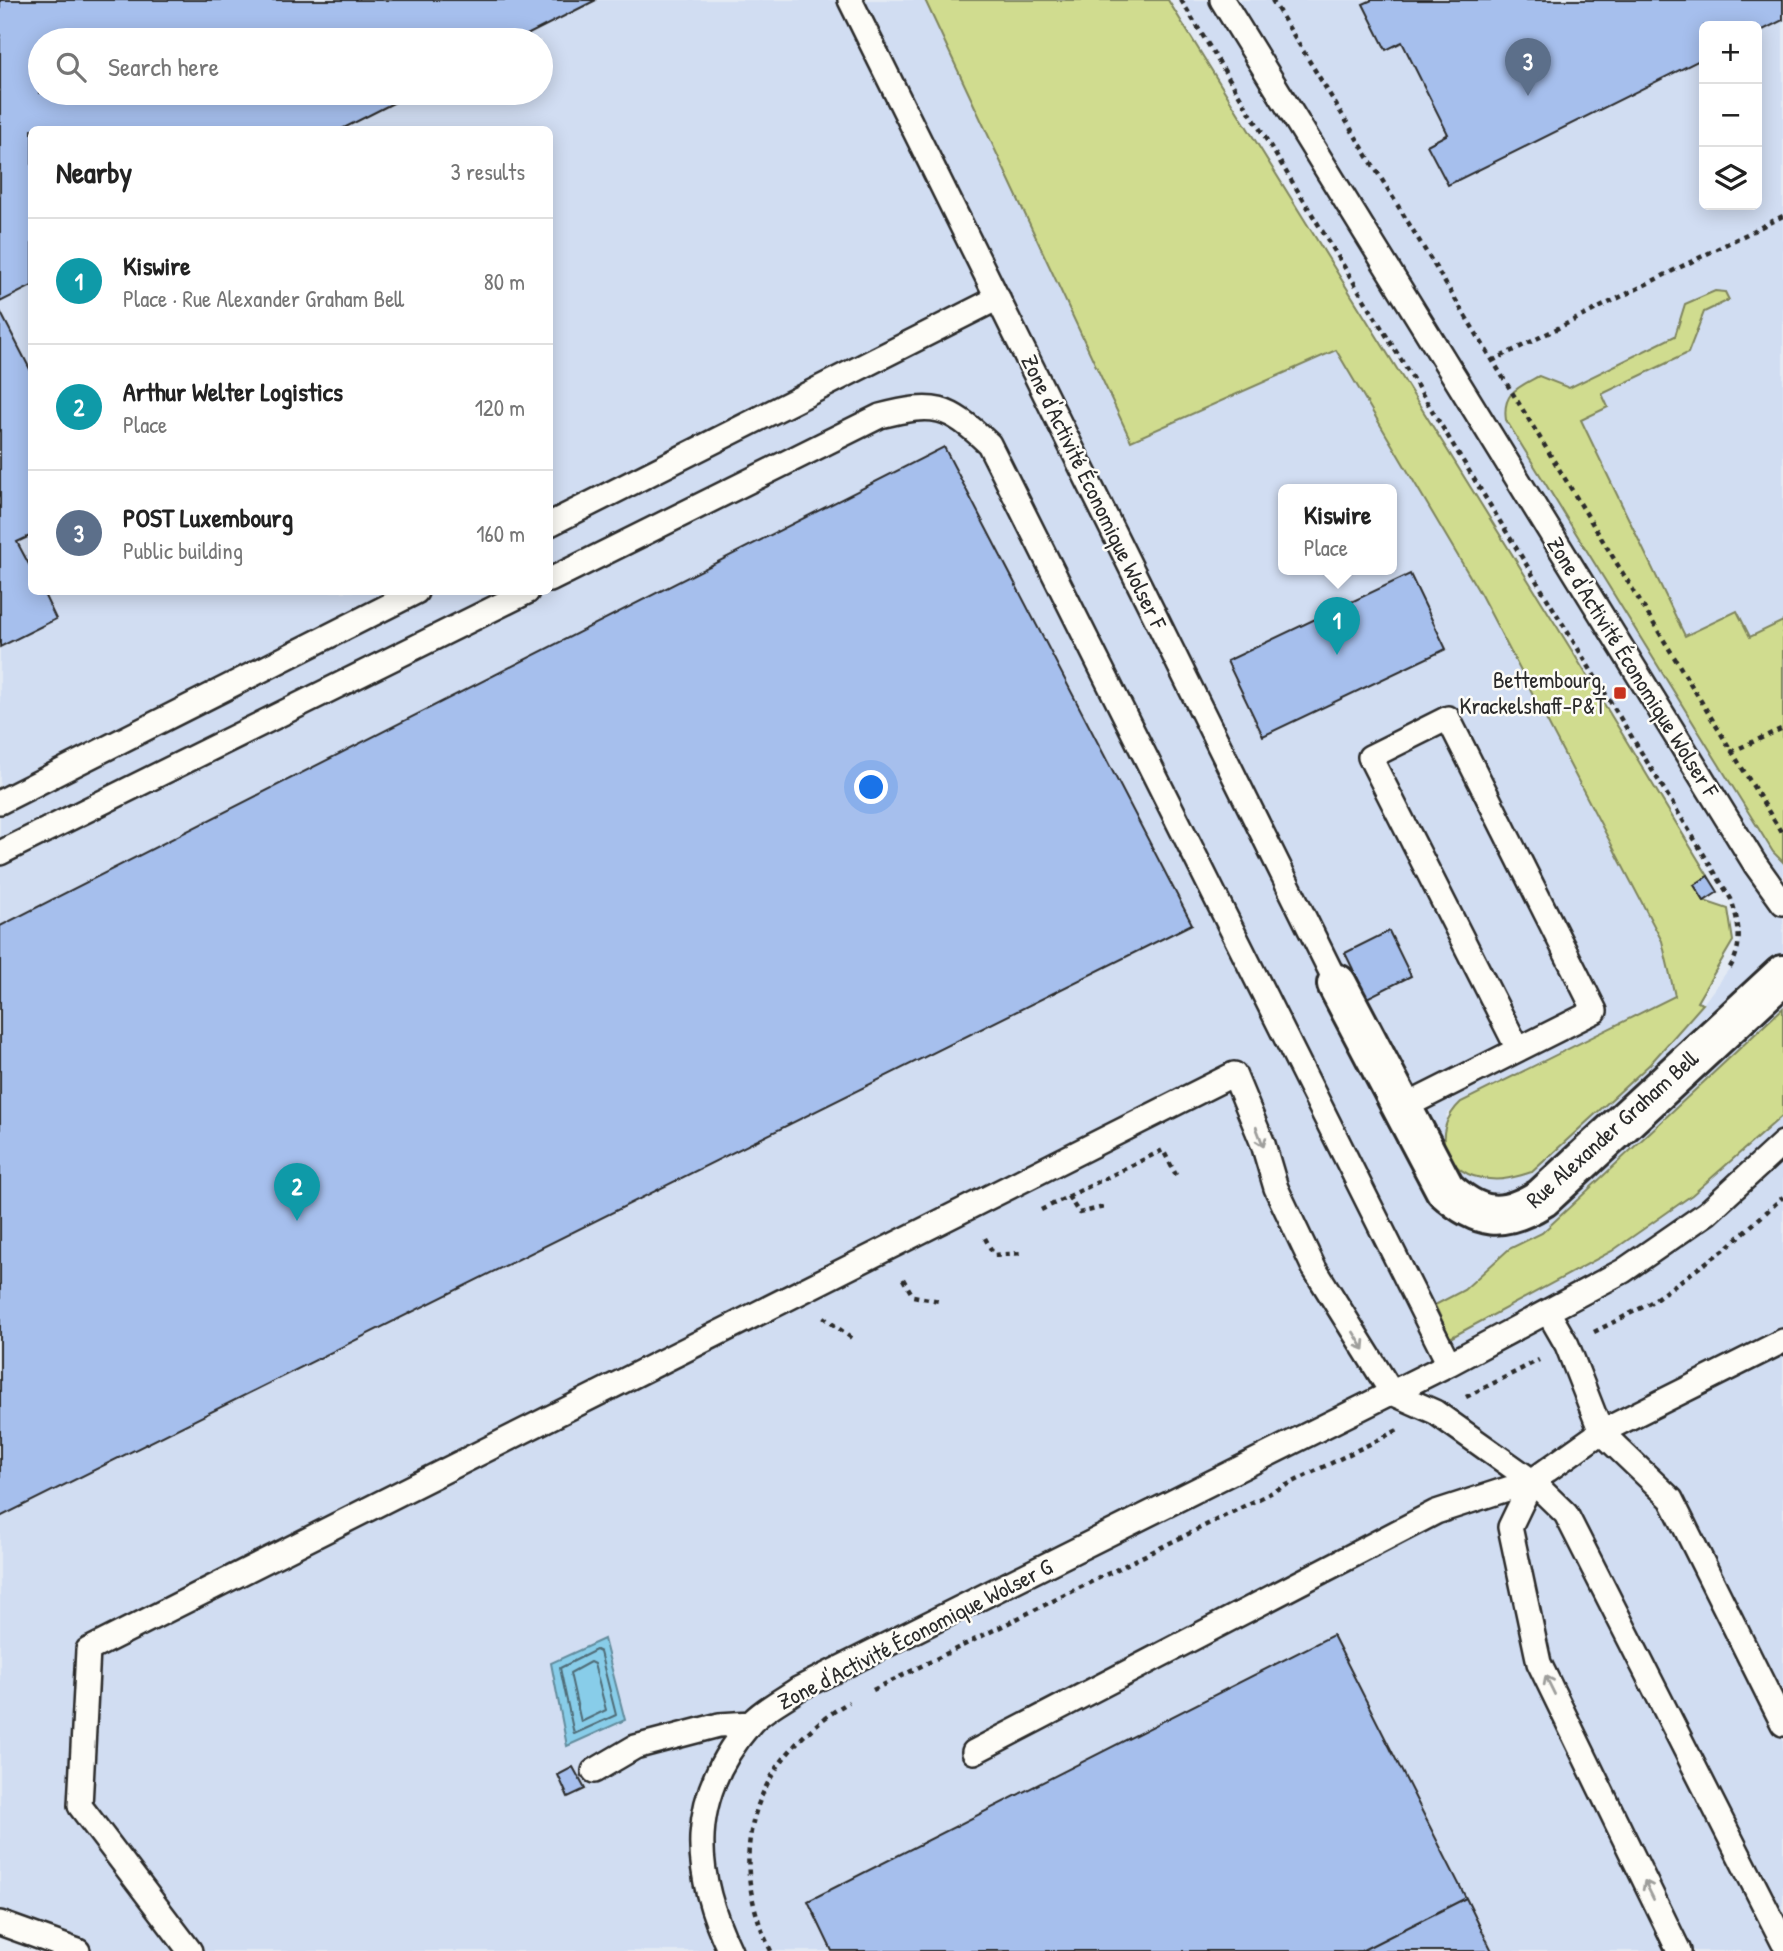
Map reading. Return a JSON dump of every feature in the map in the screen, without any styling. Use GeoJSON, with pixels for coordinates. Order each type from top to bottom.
{"type":"FeatureCollection","features":[{"type":"Feature","properties":{"kind":"main road","name":"Rue Alexander Graham Bell"},"geometry":{"type":"LineString","coordinates":[[1338,984],[1445,1189],[1466,1207],[1492,1216],[1519,1213],[1542,1198],[1783,975]]}},
{"type":"Feature","properties":{"kind":"lane","name":"Zone d'Activité Économique Wolser F"},"geometry":{"type":"LineString","coordinates":[[850,0],[1338,984]]}},
{"type":"Feature","properties":{"kind":"lane","name":"Zone d'Activité Économique Wolser F"},"geometry":{"type":"LineString","coordinates":[[1222,0],[1747,852],[1783,903]]}},
{"type":"Feature","properties":{"kind":"lane"},"geometry":{"type":"LineString","coordinates":[[553,522],[998,298]]}},
{"type":"Feature","properties":{"kind":"lane"},"geometry":{"type":"LineString","coordinates":[[553,579],[880,416],[920,406],[959,416],[989,444],[1449,1364]]}},
{"type":"Feature","properties":{"kind":"lane"},"geometry":{"type":"LineString","coordinates":[[0,802],[410,595]]}},
{"type":"Feature","properties":{"kind":"lane"},"geometry":{"type":"LineString","coordinates":[[0,853],[521,595]]}},
{"type":"Feature","properties":{"kind":"lane"},"geometry":{"type":"LineString","coordinates":[[1402,1108],[1595,1011],[1448,718],[1370,757],[1518,1049]]}},
{"type":"Feature","properties":{"kind":"lane"},"geometry":{"type":"LineString","coordinates":[[190,1951],[80,1806],[88,1650],[1234,1074],[1263,1144],[1276,1188],[1314,1268],[1392,1392],[1435,1412],[1532,1481],[1566,1514],[1783,1942]]}},
{"type":"Feature","properties":{"kind":"lane","name":"Zone d'Activité Économique Wolser G"},"geometry":{"type":"LineString","coordinates":[[730,1951],[703,1883],[701,1825],[718,1770],[751,1723],[798,1689],[1449,1364],[1623,1271],[1707,1213],[1783,1143]]}},
{"type":"Feature","properties":{"kind":"lane"},"geometry":{"type":"LineString","coordinates":[[1548,1312],[1567,1345],[1601,1432],[1671,1499],[1783,1724]]}},
{"type":"Feature","properties":{"kind":"lane"},"geometry":{"type":"LineString","coordinates":[[974,1752],[1436,1512],[1532,1481],[1601,1432],[1783,1341]]}},
{"type":"Feature","properties":{"kind":"lane"},"geometry":{"type":"LineString","coordinates":[[1532,1481],[1510,1527],[1539,1662],[1679,1951]]}},
{"type":"Feature","properties":{"kind":"lane"},"geometry":{"type":"LineString","coordinates":[[594,1771],[635,1747],[719,1725],[751,1723]]}},
{"type":"Feature","properties":{"kind":"lane"},"geometry":{"type":"LineString","coordinates":[[0,1923],[78,1951]]}},
{"type":"Feature","properties":{"kind":"path"},"geometry":{"type":"LineString","coordinates":[[1181,0],[1731,899],[1738,918],[1740,942],[1732,965],[1725,974]]}},
{"type":"Feature","properties":{"kind":"path"},"geometry":{"type":"LineString","coordinates":[[1272,0],[1783,835]]}},
{"type":"Feature","properties":{"kind":"path"},"geometry":{"type":"LineString","coordinates":[[1492,361],[1783,216]]}},
{"type":"Feature","properties":{"kind":"path"},"geometry":{"type":"LineString","coordinates":[[1731,752],[1783,729]]}},
{"type":"Feature","properties":{"kind":"path"},"geometry":{"type":"LineString","coordinates":[[1068,1196],[1079,1213],[1104,1207]]}},
{"type":"Feature","properties":{"kind":"path"},"geometry":{"type":"LineString","coordinates":[[771,1951],[756,1922],[748,1880],[749,1836],[761,1795],[782,1758],[812,1726],[848,1703],[1647,1305],[1729,1246],[1783,1197]]}},
{"type":"Feature","properties":{"kind":"path"},"geometry":{"type":"LineString","coordinates":[[985,1238],[994,1255],[1024,1253]]}},
{"type":"Feature","properties":{"kind":"path"},"geometry":{"type":"LineString","coordinates":[[903,1279],[913,1296],[939,1301]]}},
{"type":"Feature","properties":{"kind":"path"},"geometry":{"type":"LineString","coordinates":[[823,1317],[853,1339]]}},
{"type":"Feature","properties":{"kind":"shaded area"},"geometry":{"type":"Polygon","coordinates":[[[0,0],[926,0],[1131,441],[1336,350],[1481,595],[1662,941],[1675,996],[1461,1102],[1446,1115],[1464,1172],[1487,1180],[1510,1179],[1532,1172],[1650,1064],[1703,1004],[1732,965],[1740,942],[1738,918],[1731,899],[1181,0],[1783,0],[1783,1008],[1542,1233],[1509,1249],[1464,1290],[1435,1305],[1450,1337],[1612,1251],[1692,1195],[1783,1115],[1783,1951],[46,1951],[0,1934],[0,0]]]}},
{"type":"Feature","properties":{"kind":"green space"},"geometry":{"type":"Polygon","coordinates":[[[925,0],[1168,0],[1574,654],[1708,876],[1694,885],[1704,901],[1728,909],[1733,941],[1697,1002],[1703,1004],[1650,1064],[1532,1172],[1495,1179],[1474,1176],[1461,1170],[1446,1151],[1445,1127],[1451,1114],[1461,1102],[1675,996],[1662,941],[1481,595],[1336,350],[1131,441],[925,0]]]}},
{"type":"Feature","properties":{"kind":"green space"},"geometry":{"type":"Polygon","coordinates":[[[1715,291],[1725,292],[1729,300],[1704,312],[1688,353],[1602,394],[1608,407],[1581,420],[1685,636],[1737,611],[1750,637],[1783,621],[1783,862],[1773,852],[1506,420],[1506,403],[1509,397],[1524,384],[1539,376],[1569,388],[1675,336],[1685,304],[1715,291]]]}},
{"type":"Feature","properties":{"kind":"green space"},"geometry":{"type":"Polygon","coordinates":[[[1783,1008],[1783,1115],[1692,1195],[1612,1251],[1450,1338],[1435,1305],[1464,1290],[1509,1249],[1542,1233],[1783,1008]]]}},
{"type":"Feature","properties":{"kind":"water"},"geometry":{"type":"Polygon","coordinates":[[[604,1639],[625,1720],[567,1746],[551,1663],[604,1639]]]}},
{"type":"Feature","properties":{"kind":"building"},"geometry":{"type":"Polygon","coordinates":[[[0,0],[596,0],[541,28],[28,28],[28,105],[389,105],[348,126],[28,126],[28,288],[0,302],[0,0]]]}},
{"type":"Feature","properties":{"kind":"building"},"geometry":{"type":"Polygon","coordinates":[[[1372,0],[1783,0],[1783,20],[1762,30],[1762,21],[1699,21],[1699,60],[1448,185],[1427,145],[1448,134],[1402,42],[1386,50],[1363,4],[1372,0]]]}},
{"type":"Feature","properties":{"kind":"building"},"geometry":{"type":"Polygon","coordinates":[[[0,311],[28,365],[28,537],[17,542],[28,563],[28,595],[44,595],[56,619],[0,647],[0,311]]]}},
{"type":"Feature","properties":{"kind":"building"},"geometry":{"type":"Polygon","coordinates":[[[944,447],[1192,924],[0,1517],[0,926],[944,447]]]}},
{"type":"Feature","properties":{"kind":"building"},"geometry":{"type":"Polygon","coordinates":[[[1410,574],[1446,649],[1263,736],[1227,661],[1410,574]]]}},
{"type":"Feature","properties":{"kind":"building"},"geometry":{"type":"Polygon","coordinates":[[[1708,876],[1718,892],[1704,901],[1694,885],[1708,876]]]}},
{"type":"Feature","properties":{"kind":"building"},"geometry":{"type":"Polygon","coordinates":[[[1389,931],[1411,976],[1367,998],[1345,953],[1389,931]]]}},
{"type":"Feature","properties":{"kind":"building"},"geometry":{"type":"Polygon","coordinates":[[[1333,1635],[1466,1898],[1361,1951],[832,1951],[808,1901],[1333,1635]]]}},
{"type":"Feature","properties":{"kind":"building"},"geometry":{"type":"Polygon","coordinates":[[[573,1767],[585,1789],[568,1797],[558,1775],[573,1767]]]}},
{"type":"Feature","properties":{"kind":"building"},"geometry":{"type":"Polygon","coordinates":[[[1466,1898],[1492,1951],[1361,1951],[1466,1898]]]}},
{"type":"Feature","properties":{"kind":"place","name":"POST Luxembourg"},"geometry":{"type":"Point","coordinates":[1528,96]}},
{"type":"Feature","properties":{"kind":"place","name":"Kiswire"},"geometry":{"type":"Point","coordinates":[1337,655]}},
{"type":"Feature","properties":{"kind":"place","name":"Bettembourg, Krackelshaff-P&T"},"geometry":{"type":"Point","coordinates":[1620,693]}},
{"type":"Feature","properties":{"kind":"place","name":"Arthur Welter Logistics"},"geometry":{"type":"Point","coordinates":[297,1221]}}]}
